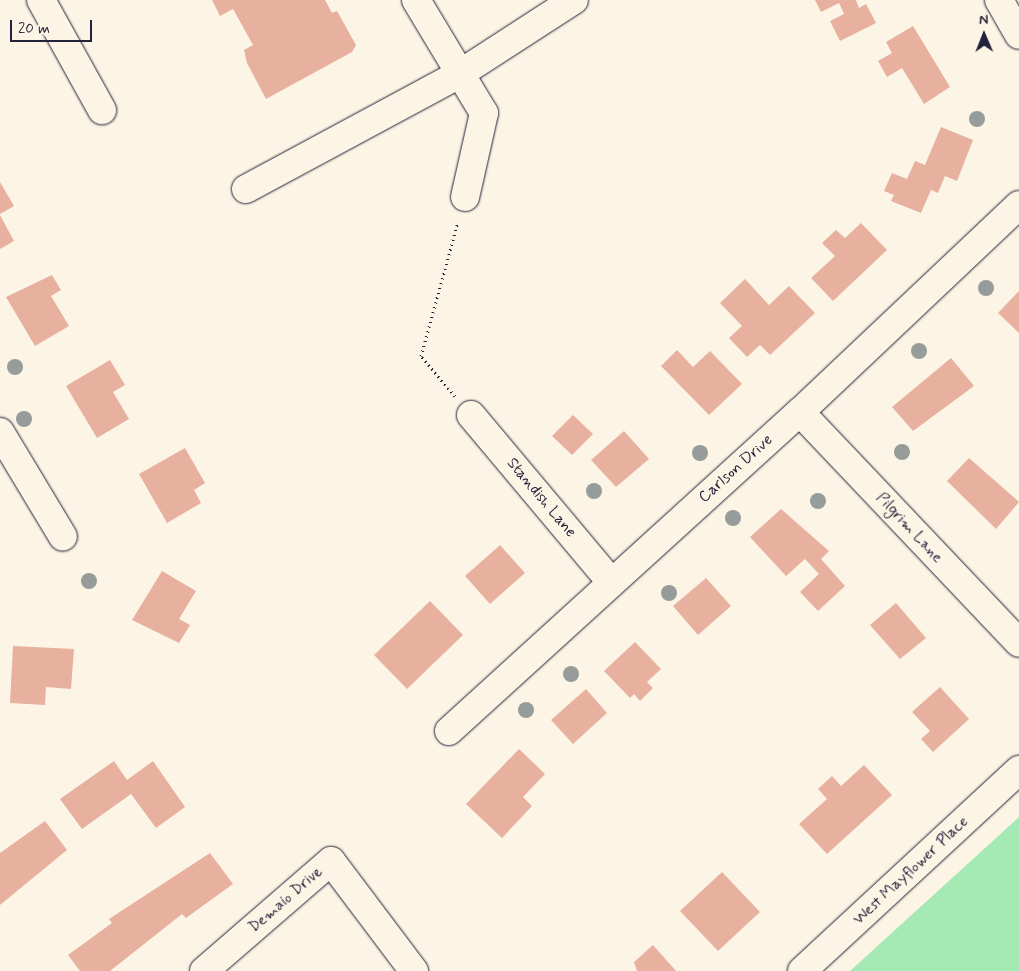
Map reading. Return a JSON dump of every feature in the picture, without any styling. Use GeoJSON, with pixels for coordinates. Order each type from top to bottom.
{"type":"FeatureCollection","features":[{"type":"Feature","properties":{"kind":"street"},"geometry":{"type":"LineString","coordinates":[[41,0],[102,110]]}},
{"type":"Feature","properties":{"kind":"street"},"geometry":{"type":"LineString","coordinates":[[416,0],[458,75],[484,113],[465,197]]}},
{"type":"Feature","properties":{"kind":"street"},"geometry":{"type":"LineString","coordinates":[[246,189],[458,75],[574,0]]}},
{"type":"Feature","properties":{"kind":"street"},"geometry":{"type":"LineString","coordinates":[[999,0],[1019,35]]}},
{"type":"Feature","properties":{"kind":"street","name":"Carlson Drive"},"geometry":{"type":"LineString","coordinates":[[449,731],[800,412],[1019,205]]}},
{"type":"Feature","properties":{"kind":"street","name":"Pilgrim Lane"},"geometry":{"type":"LineString","coordinates":[[800,412],[1019,643]]}},
{"type":"Feature","properties":{"kind":"street","name":"Standish Lane"},"geometry":{"type":"LineString","coordinates":[[471,415],[611,582]]}},
{"type":"Feature","properties":{"kind":"street"},"geometry":{"type":"LineString","coordinates":[[0,432],[63,537]]}},
{"type":"Feature","properties":{"kind":"street","name":"West Mayflower Place"},"geometry":{"type":"LineString","coordinates":[[802,971],[1019,770]]}},
{"type":"Feature","properties":{"kind":"street","name":"Demaio Drive"},"geometry":{"type":"LineString","coordinates":[[204,971],[331,860],[414,971]]}},
{"type":"Feature","properties":{"kind":"path"},"geometry":{"type":"LineString","coordinates":[[465,197],[421,356],[471,415]]}},
{"type":"Feature","properties":{"kind":"green space"},"geometry":{"type":"Polygon","coordinates":[[[1019,817],[1019,971],[850,971],[1019,817]]]}},
{"type":"Feature","properties":{"kind":"building"},"geometry":{"type":"Polygon","coordinates":[[[212,0],[325,0],[332,13],[337,11],[356,45],[352,52],[266,99],[247,63],[244,50],[253,45],[233,9],[220,16],[212,0]]]}},
{"type":"Feature","properties":{"kind":"building"},"geometry":{"type":"Polygon","coordinates":[[[815,0],[856,0],[859,8],[866,4],[876,23],[840,41],[830,21],[844,14],[839,3],[821,12],[815,0]]]}},
{"type":"Feature","properties":{"kind":"building"},"geometry":{"type":"Polygon","coordinates":[[[913,26],[950,87],[924,104],[902,68],[887,77],[878,61],[892,53],[886,42],[913,26]]]}},
{"type":"Feature","properties":{"kind":"building"},"geometry":{"type":"Polygon","coordinates":[[[941,127],[973,140],[957,181],[945,176],[938,193],[931,190],[921,213],[891,201],[894,195],[884,191],[892,173],[907,179],[915,161],[925,165],[941,127]]]}},
{"type":"Feature","properties":{"kind":"building"},"geometry":{"type":"Polygon","coordinates":[[[0,182],[14,206],[0,214],[0,182]]]}},
{"type":"Feature","properties":{"kind":"building"},"geometry":{"type":"Polygon","coordinates":[[[0,215],[14,241],[0,249],[0,215]]]}},
{"type":"Feature","properties":{"kind":"building"},"geometry":{"type":"Polygon","coordinates":[[[861,223],[887,250],[833,301],[811,278],[835,256],[822,243],[836,230],[845,238],[861,223]]]}},
{"type":"Feature","properties":{"kind":"building"},"geometry":{"type":"Polygon","coordinates":[[[52,275],[61,290],[51,296],[69,326],[35,346],[6,297],[52,275]]]}},
{"type":"Feature","properties":{"kind":"building"},"geometry":{"type":"Polygon","coordinates":[[[745,279],[769,305],[789,286],[815,313],[770,355],[760,345],[747,357],[729,338],[742,326],[720,303],[745,279]]]}},
{"type":"Feature","properties":{"kind":"building"},"geometry":{"type":"Polygon","coordinates":[[[1019,291],[1019,333],[998,313],[1019,291]]]}},
{"type":"Feature","properties":{"kind":"building"},"geometry":{"type":"Polygon","coordinates":[[[677,350],[693,367],[710,351],[742,384],[709,415],[661,366],[677,350]]]}},
{"type":"Feature","properties":{"kind":"building"},"geometry":{"type":"Polygon","coordinates":[[[951,358],[974,386],[913,431],[892,407],[951,358]]]}},
{"type":"Feature","properties":{"kind":"building"},"geometry":{"type":"Polygon","coordinates":[[[110,360],[125,385],[113,392],[129,419],[97,438],[66,386],[110,360]]]}},
{"type":"Feature","properties":{"kind":"building"},"geometry":{"type":"Polygon","coordinates":[[[573,415],[593,434],[572,455],[552,436],[573,415]]]}},
{"type":"Feature","properties":{"kind":"building"},"geometry":{"type":"Polygon","coordinates":[[[624,431],[649,459],[616,487],[591,460],[624,431]]]}},
{"type":"Feature","properties":{"kind":"building"},"geometry":{"type":"Polygon","coordinates":[[[185,448],[205,483],[194,490],[201,503],[167,523],[139,474],[185,448]]]}},
{"type":"Feature","properties":{"kind":"building"},"geometry":{"type":"Polygon","coordinates":[[[969,458],[1019,502],[996,529],[947,481],[969,458]]]}},
{"type":"Feature","properties":{"kind":"building"},"geometry":{"type":"Polygon","coordinates":[[[781,509],[829,551],[821,559],[845,586],[818,611],[800,592],[819,574],[805,559],[786,576],[750,537],[781,509]]]}},
{"type":"Feature","properties":{"kind":"building"},"geometry":{"type":"Polygon","coordinates":[[[500,545],[525,573],[490,604],[465,576],[500,545]]]}},
{"type":"Feature","properties":{"kind":"building"},"geometry":{"type":"Polygon","coordinates":[[[162,571],[196,591],[179,619],[190,625],[179,643],[132,620],[162,571]]]}},
{"type":"Feature","properties":{"kind":"building"},"geometry":{"type":"Polygon","coordinates":[[[706,578],[731,606],[698,635],[673,606],[706,578]]]}},
{"type":"Feature","properties":{"kind":"building"},"geometry":{"type":"Polygon","coordinates":[[[430,601],[463,635],[407,689],[374,655],[430,601]]]}},
{"type":"Feature","properties":{"kind":"building"},"geometry":{"type":"Polygon","coordinates":[[[896,603],[926,638],[900,659],[870,625],[896,603]]]}},
{"type":"Feature","properties":{"kind":"building"},"geometry":{"type":"Polygon","coordinates":[[[635,642],[661,669],[647,682],[653,688],[640,701],[634,694],[630,698],[604,671],[635,642]]]}},
{"type":"Feature","properties":{"kind":"building"},"geometry":{"type":"Polygon","coordinates":[[[13,646],[74,649],[71,689],[46,687],[45,705],[10,703],[13,646]]]}},
{"type":"Feature","properties":{"kind":"building"},"geometry":{"type":"Polygon","coordinates":[[[940,687],[969,719],[933,752],[921,739],[930,731],[912,712],[940,687]]]}},
{"type":"Feature","properties":{"kind":"building"},"geometry":{"type":"Polygon","coordinates":[[[586,689],[607,713],[573,744],[551,720],[586,689]]]}},
{"type":"Feature","properties":{"kind":"building"},"geometry":{"type":"Polygon","coordinates":[[[519,749],[545,774],[523,797],[532,806],[502,838],[466,804],[519,749]]]}},
{"type":"Feature","properties":{"kind":"building"},"geometry":{"type":"Polygon","coordinates":[[[114,761],[127,780],[153,761],[185,807],[156,828],[131,794],[82,829],[60,799],[114,761]]]}},
{"type":"Feature","properties":{"kind":"building"},"geometry":{"type":"Polygon","coordinates":[[[864,765],[892,795],[827,854],[799,824],[827,799],[818,789],[832,776],[841,786],[864,765]]]}},
{"type":"Feature","properties":{"kind":"building"},"geometry":{"type":"Polygon","coordinates":[[[45,821],[67,850],[0,905],[0,853],[45,821]]]}},
{"type":"Feature","properties":{"kind":"building"},"geometry":{"type":"Polygon","coordinates":[[[210,853],[233,884],[186,918],[182,914],[110,971],[80,971],[68,955],[112,923],[109,919],[210,853]]]}},
{"type":"Feature","properties":{"kind":"building"},"geometry":{"type":"Polygon","coordinates":[[[722,872],[760,912],[718,951],[680,911],[722,872]]]}},
{"type":"Feature","properties":{"kind":"building"},"geometry":{"type":"Polygon","coordinates":[[[653,945],[676,971],[637,971],[634,962],[653,945]]]}}]}
